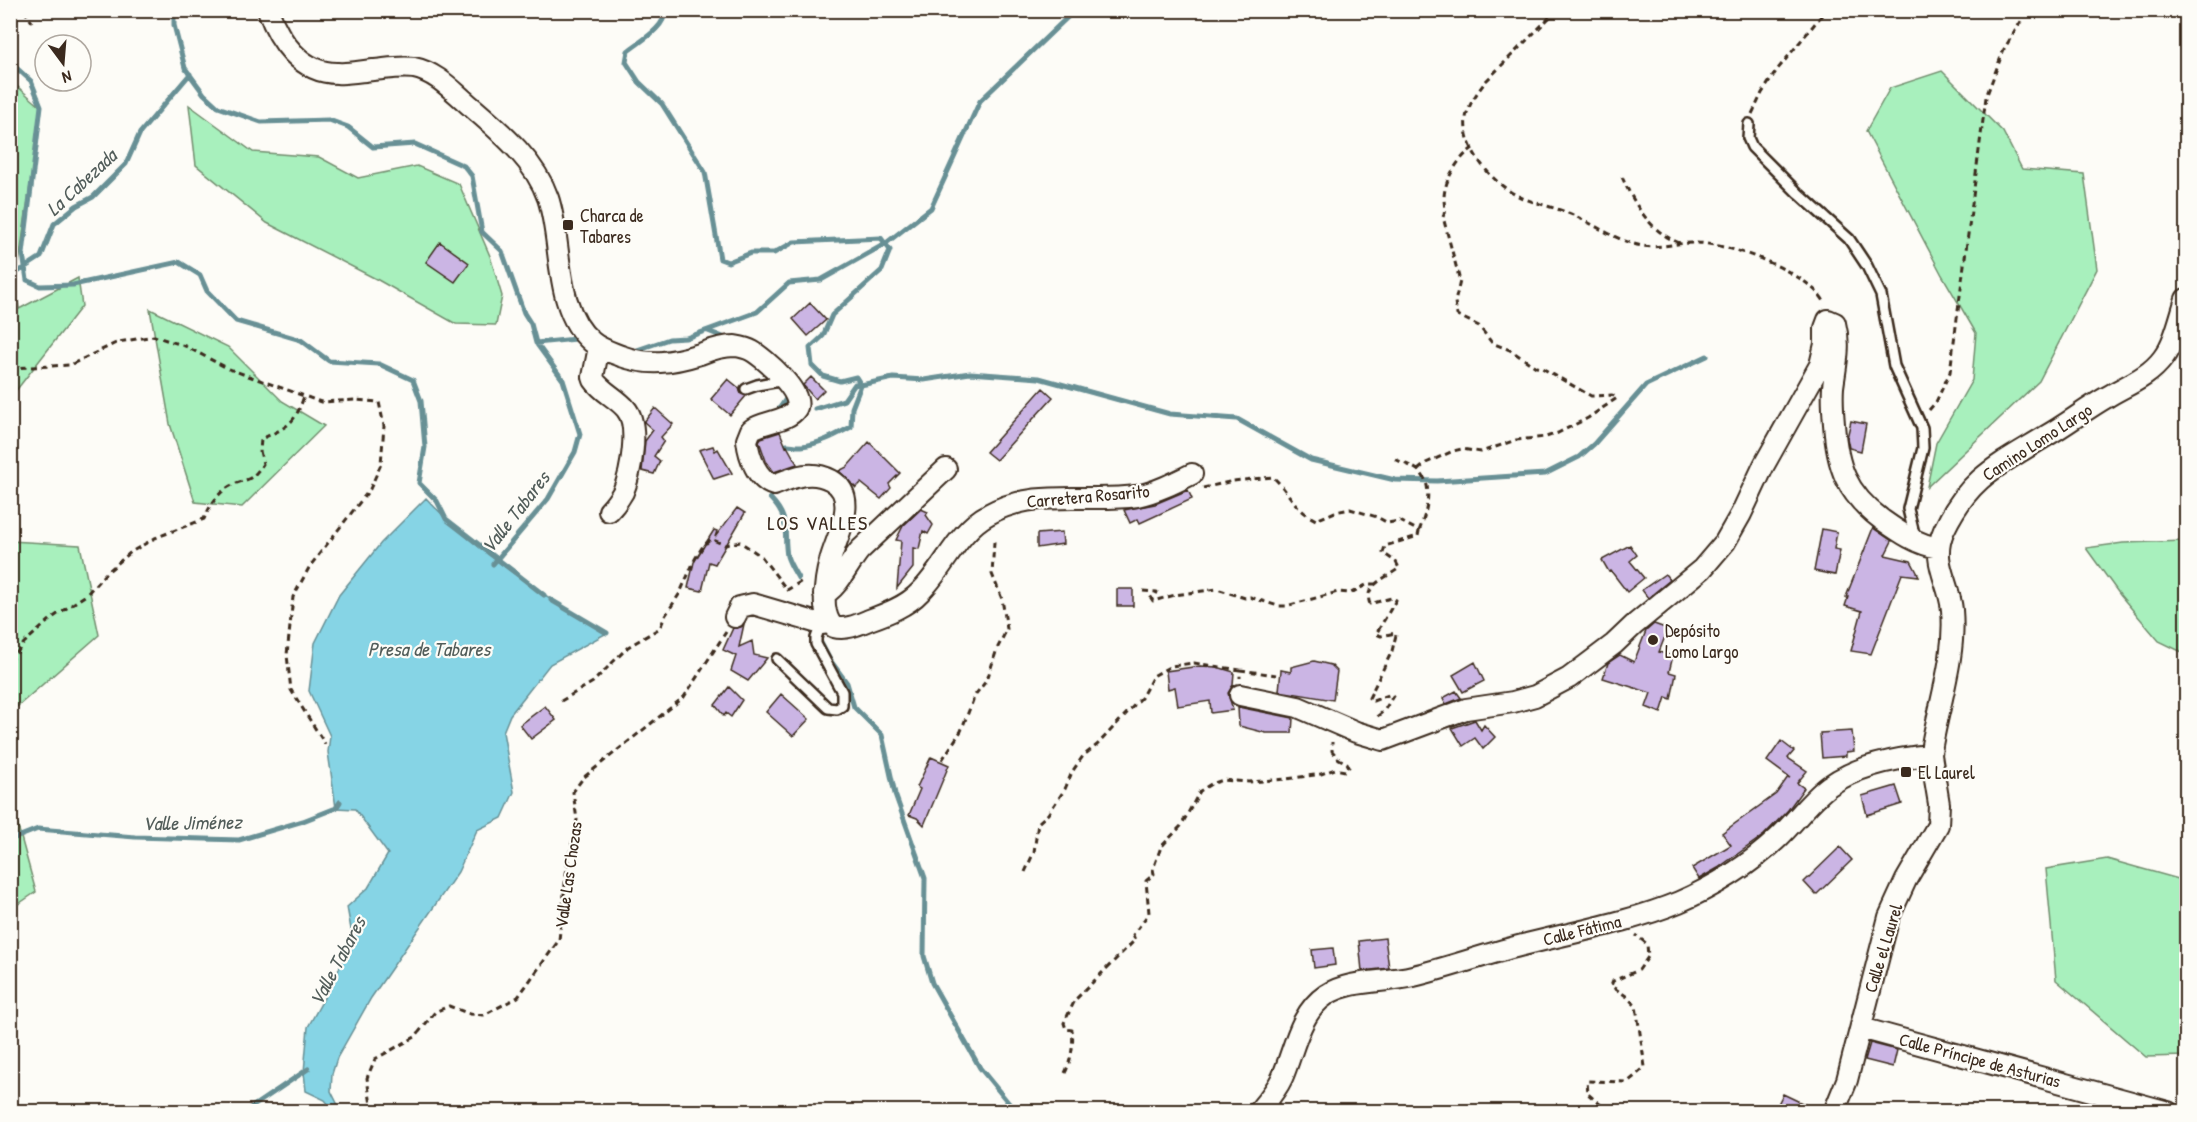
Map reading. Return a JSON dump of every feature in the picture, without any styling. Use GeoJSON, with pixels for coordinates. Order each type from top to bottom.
{"type":"FeatureCollection","features":[{"type":"Feature","properties":{"kind":"street"},"geometry":{"type":"LineString","coordinates":[[268,10],[284,44],[291,53],[312,67],[335,73],[400,68],[423,70],[447,85],[513,144],[540,181],[548,200],[566,294],[573,317],[584,335],[598,347],[630,359],[654,363],[676,361],[733,346],[746,348],[769,363],[785,380],[796,397],[797,407],[787,416],[751,430],[747,436],[748,446],[757,470],[768,484],[774,485],[790,478],[813,473],[835,482],[843,494],[846,511],[830,559],[824,594],[825,623],[753,604],[744,605],[735,617]]}},
{"type":"Feature","properties":{"kind":"street","name":"Camino Lomo Largo"},"geometry":{"type":"LineString","coordinates":[[1938,548],[1958,507],[1977,481],[1986,473],[2079,413],[2138,380],[2158,364],[2169,347],[2187,298]]}},
{"type":"Feature","properties":{"kind":"street"},"geometry":{"type":"LineString","coordinates":[[1239,695],[1298,706],[1356,732],[1376,739],[1392,739],[1429,722],[1466,709],[1513,702],[1541,693],[1590,665],[1634,625],[1693,577],[1725,542],[1764,465],[1808,388],[1823,354],[1825,328],[1828,320],[1835,323],[1839,343],[1832,396],[1835,443],[1840,468],[1850,487],[1864,504],[1890,525],[1916,540],[1938,548],[1941,569],[1952,608],[1952,640],[1931,755]]}},
{"type":"Feature","properties":{"kind":"street"},"geometry":{"type":"LineString","coordinates":[[598,347],[594,380],[628,410],[633,428],[633,445],[624,490],[609,511]]}},
{"type":"Feature","properties":{"kind":"street"},"geometry":{"type":"LineString","coordinates":[[824,594],[831,591],[850,561],[860,550],[946,469]]}},
{"type":"Feature","properties":{"kind":"street","name":"Carretera Rosarito"},"geometry":{"type":"LineString","coordinates":[[825,623],[834,627],[846,628],[876,618],[908,603],[923,590],[969,528],[1001,508],[1038,498],[1136,496],[1153,492],[1192,474]]}},
{"type":"Feature","properties":{"kind":"street","name":"Calle Fátima"},"geometry":{"type":"LineString","coordinates":[[1258,1112],[1281,1081],[1304,1022],[1318,1001],[1327,994],[1353,985],[1385,982],[1432,972],[1516,946],[1625,920],[1679,902],[1754,858],[1778,838],[1811,800],[1830,785],[1857,770],[1880,763],[1931,755]]}},
{"type":"Feature","properties":{"kind":"street","name":"Calle el Laurel"},"geometry":{"type":"LineString","coordinates":[[1834,1112],[1847,1080],[1889,917],[1906,880],[1938,825],[1939,804],[1931,755]]}},
{"type":"Feature","properties":{"kind":"street","name":"Calle Príncipe de Asturias"},"geometry":{"type":"LineString","coordinates":[[1861,1028],[2168,1112]]}},
{"type":"Feature","properties":{"kind":"lane"},"geometry":{"type":"LineString","coordinates":[[1749,124],[1750,142],[1759,154],[1849,238],[1867,266],[1884,305],[1894,366],[1922,428],[1923,448],[1908,509],[1916,540]]}},
{"type":"Feature","properties":{"kind":"lane"},"geometry":{"type":"LineString","coordinates":[[746,389],[785,380]]}},
{"type":"Feature","properties":{"kind":"lane"},"geometry":{"type":"LineString","coordinates":[[777,659],[828,708],[837,709],[842,706],[842,692],[816,644],[816,638],[825,623]]}},
{"type":"Feature","properties":{"kind":"path"},"geometry":{"type":"LineString","coordinates":[[24,10],[32,22]]}},
{"type":"Feature","properties":{"kind":"path"},"geometry":{"type":"LineString","coordinates":[[1557,10],[1478,91],[1466,117],[1473,148],[1482,164],[1494,178],[1523,198],[1569,213],[1617,239],[1635,245],[1659,247],[1696,243],[1725,247],[1759,258],[1816,291],[1826,307],[1828,320]]}},
{"type":"Feature","properties":{"kind":"path"},"geometry":{"type":"LineString","coordinates":[[1749,124],[1762,93],[1777,70],[1826,10]]}},
{"type":"Feature","properties":{"kind":"path"},"geometry":{"type":"LineString","coordinates":[[1919,421],[1936,402],[1950,372],[1986,97],[2004,49],[2028,10]]}},
{"type":"Feature","properties":{"kind":"path"},"geometry":{"type":"LineString","coordinates":[[1418,470],[1426,463],[1453,451],[1462,449],[1480,452],[1516,440],[1546,437],[1558,433],[1588,418],[1617,398],[1612,395],[1591,396],[1542,368],[1536,367],[1510,350],[1492,343],[1479,326],[1457,315],[1455,302],[1460,281],[1443,217],[1446,210],[1443,199],[1450,178],[1464,153],[1473,148]]}},
{"type":"Feature","properties":{"kind":"path"},"geometry":{"type":"LineString","coordinates":[[1622,177],[1649,223],[1663,235],[1681,244]]}},
{"type":"Feature","properties":{"kind":"path"},"geometry":{"type":"LineString","coordinates":[[10,368],[70,365],[118,342],[154,336],[185,346],[229,369],[321,402],[355,400],[379,402],[384,426],[381,464],[370,489],[310,566],[293,597],[287,655],[291,690],[325,744]]}},
{"type":"Feature","properties":{"kind":"path"},"geometry":{"type":"LineString","coordinates":[[10,662],[24,643],[52,618],[86,595],[130,552],[155,538],[204,519],[210,506],[227,488],[254,478],[263,464],[260,451],[261,439],[276,432],[297,417],[304,396]]}},
{"type":"Feature","properties":{"kind":"path"},"geometry":{"type":"LineString","coordinates":[[1065,1073],[1069,1065],[1073,1035],[1072,1030],[1066,1029],[1064,1023],[1075,1000],[1135,940],[1133,934],[1149,913],[1146,881],[1154,874],[1153,869],[1161,847],[1181,826],[1187,811],[1200,791],[1223,780],[1253,782],[1321,774],[1335,769],[1345,771],[1349,767],[1347,762],[1339,759],[1332,751],[1331,743],[1334,739],[1352,737],[1361,726],[1384,711],[1394,696],[1391,694],[1373,701],[1369,698],[1392,651],[1396,635],[1395,633],[1381,636],[1376,634],[1396,600],[1394,598],[1370,604],[1368,599],[1379,579],[1399,568],[1396,562],[1383,553],[1385,546],[1418,536],[1426,510],[1427,486],[1418,470],[1395,459]]}},
{"type":"Feature","properties":{"kind":"path"},"geometry":{"type":"LineString","coordinates":[[1210,487],[1233,481],[1273,477],[1286,489],[1292,502],[1316,520],[1350,509],[1377,517],[1388,523],[1400,521],[1419,531]]}},
{"type":"Feature","properties":{"kind":"path"},"geometry":{"type":"LineString","coordinates":[[942,760],[961,731],[975,695],[987,680],[997,649],[1007,629],[1004,606],[992,574],[994,542],[992,537]]}},
{"type":"Feature","properties":{"kind":"path"},"geometry":{"type":"LineString","coordinates":[[561,701],[593,682],[628,647],[660,628],[680,593],[695,559],[703,546],[711,539],[725,545],[740,542],[761,556],[787,590],[802,581]]}},
{"type":"Feature","properties":{"kind":"path"},"geometry":{"type":"LineString","coordinates":[[2187,540],[2184,545],[2186,568],[2183,588],[2187,590]]}},
{"type":"Feature","properties":{"kind":"path"},"geometry":{"type":"LineString","coordinates":[[1143,591],[1157,592],[1151,598],[1153,601],[1175,594],[1222,589],[1245,598],[1250,597],[1286,606],[1338,592],[1351,593],[1368,584],[1376,584]]}},
{"type":"Feature","properties":{"kind":"path","name":"Valle Las Chozas"},"geometry":{"type":"LineString","coordinates":[[372,1112],[367,1078],[375,1059],[415,1037],[435,1012],[449,1006],[470,1014],[484,1015],[518,997],[559,940],[567,866],[577,820],[573,792],[583,778],[684,697],[735,617]]}},
{"type":"Feature","properties":{"kind":"path"},"geometry":{"type":"LineString","coordinates":[[1025,872],[1034,852],[1038,823],[1048,814],[1065,789],[1072,772],[1083,756],[1097,745],[1141,698],[1153,676],[1171,666],[1194,663],[1276,675]]}},
{"type":"Feature","properties":{"kind":"path"},"geometry":{"type":"LineString","coordinates":[[1239,695],[1240,670]]}},
{"type":"Feature","properties":{"kind":"path"},"geometry":{"type":"LineString","coordinates":[[1609,1112],[1588,1094],[1587,1081],[1628,1082],[1646,1067],[1636,1006],[1611,986],[1613,981],[1639,970],[1648,957],[1647,944],[1630,930],[1625,920]]}},
{"type":"Feature","properties":{"kind":"green space"},"geometry":{"type":"Polygon","coordinates":[[[1942,71],[2003,132],[2022,169],[2084,174],[2097,269],[2039,381],[1927,487],[1936,443],[1972,380],[1976,333],[1942,275],[1866,131],[1890,88],[1942,71]]]}},
{"type":"Feature","properties":{"kind":"green space"},"geometry":{"type":"Polygon","coordinates":[[[11,81],[41,107],[16,284],[19,309],[78,278],[82,306],[11,397],[11,81]]]}},
{"type":"Feature","properties":{"kind":"green space"},"geometry":{"type":"Polygon","coordinates":[[[189,105],[253,152],[319,157],[358,178],[417,166],[459,184],[490,256],[502,296],[496,325],[456,324],[378,280],[267,223],[196,165],[189,105]]]}},
{"type":"Feature","properties":{"kind":"green space"},"geometry":{"type":"Polygon","coordinates":[[[150,309],[228,347],[282,401],[324,426],[242,507],[195,502],[170,424],[150,309]]]}},
{"type":"Feature","properties":{"kind":"green space"},"geometry":{"type":"Polygon","coordinates":[[[10,541],[80,545],[99,635],[11,712],[10,541]]]}},
{"type":"Feature","properties":{"kind":"green space"},"geometry":{"type":"Polygon","coordinates":[[[2186,541],[2186,654],[2159,641],[2120,595],[2086,548],[2123,543],[2186,541]]]}},
{"type":"Feature","properties":{"kind":"green space"},"geometry":{"type":"Polygon","coordinates":[[[10,797],[36,892],[11,909],[10,909],[10,797]]]}},
{"type":"Feature","properties":{"kind":"green space"},"geometry":{"type":"Polygon","coordinates":[[[2107,859],[2182,880],[2186,879],[2186,1056],[2146,1057],[2056,980],[2046,869],[2107,859]]]}},
{"type":"Feature","properties":{"kind":"water","name":"Presa de Tabares"},"geometry":{"type":"Polygon","coordinates":[[[426,498],[467,537],[511,572],[558,604],[607,633],[550,664],[510,715],[503,732],[514,792],[502,818],[477,830],[458,872],[371,998],[337,1058],[332,1074],[331,1091],[341,1111],[334,1111],[325,1100],[306,1091],[304,1072],[308,1027],[337,974],[352,935],[347,907],[368,888],[388,854],[355,809],[336,808],[328,752],[330,736],[309,691],[315,643],[339,595],[381,543],[426,498]]]}},
{"type":"Feature","properties":{"kind":"building"},"geometry":{"type":"Polygon","coordinates":[[[440,242],[469,263],[455,282],[426,262],[440,242]]]}},
{"type":"Feature","properties":{"kind":"building"},"geometry":{"type":"Polygon","coordinates":[[[810,303],[826,320],[808,336],[793,319],[810,303]]]}},
{"type":"Feature","properties":{"kind":"building"},"geometry":{"type":"Polygon","coordinates":[[[811,377],[824,390],[815,399],[803,385],[811,377]]]}},
{"type":"Feature","properties":{"kind":"building"},"geometry":{"type":"Polygon","coordinates":[[[728,379],[739,388],[741,394],[746,396],[730,415],[711,399],[728,379]]]}},
{"type":"Feature","properties":{"kind":"building"},"geometry":{"type":"Polygon","coordinates":[[[1043,388],[1053,397],[996,460],[986,452],[1043,388]]]}},
{"type":"Feature","properties":{"kind":"building"},"geometry":{"type":"Polygon","coordinates":[[[655,408],[673,424],[661,437],[664,441],[654,456],[660,461],[654,474],[642,471],[645,441],[653,430],[644,422],[655,408]]]}},
{"type":"Feature","properties":{"kind":"building"},"geometry":{"type":"Polygon","coordinates":[[[1851,421],[1866,424],[1861,451],[1849,448],[1847,438],[1851,421]]]}},
{"type":"Feature","properties":{"kind":"building"},"geometry":{"type":"Polygon","coordinates":[[[780,432],[797,464],[774,472],[766,461],[759,441],[761,438],[780,432]]]}},
{"type":"Feature","properties":{"kind":"building"},"geometry":{"type":"Polygon","coordinates":[[[869,442],[900,473],[889,484],[891,488],[881,499],[861,483],[856,488],[839,471],[847,467],[869,442]]]}},
{"type":"Feature","properties":{"kind":"building"},"geometry":{"type":"Polygon","coordinates":[[[713,446],[715,451],[718,449],[732,473],[714,479],[699,450],[713,446]]]}},
{"type":"Feature","properties":{"kind":"building"},"geometry":{"type":"Polygon","coordinates":[[[1188,490],[1192,499],[1140,523],[1138,519],[1130,523],[1124,510],[1155,504],[1188,490]]]}},
{"type":"Feature","properties":{"kind":"building"},"geometry":{"type":"Polygon","coordinates":[[[737,508],[745,513],[715,564],[709,562],[702,591],[688,588],[694,562],[714,530],[717,531],[715,537],[737,508]]]}},
{"type":"Feature","properties":{"kind":"building"},"geometry":{"type":"Polygon","coordinates":[[[921,509],[928,512],[926,515],[933,525],[928,534],[923,531],[919,549],[913,548],[913,568],[897,588],[901,541],[896,540],[903,526],[921,509]]]}},
{"type":"Feature","properties":{"kind":"building"},"geometry":{"type":"Polygon","coordinates":[[[1873,528],[1892,541],[1885,555],[1911,561],[1919,576],[1902,574],[1871,654],[1851,651],[1862,611],[1845,606],[1848,597],[1846,597],[1873,528]]]}},
{"type":"Feature","properties":{"kind":"building"},"geometry":{"type":"Polygon","coordinates":[[[1822,529],[1837,532],[1834,549],[1840,550],[1835,575],[1814,571],[1822,529]]]}},
{"type":"Feature","properties":{"kind":"building"},"geometry":{"type":"Polygon","coordinates":[[[1062,532],[1063,544],[1037,548],[1037,534],[1062,532]]]}},
{"type":"Feature","properties":{"kind":"building"},"geometry":{"type":"Polygon","coordinates":[[[1630,545],[1637,555],[1630,561],[1644,578],[1627,592],[1611,571],[1609,572],[1602,560],[1630,545]]]}},
{"type":"Feature","properties":{"kind":"building"},"geometry":{"type":"Polygon","coordinates":[[[1665,574],[1670,580],[1648,598],[1642,590],[1665,574]]]}},
{"type":"Feature","properties":{"kind":"building"},"geometry":{"type":"Polygon","coordinates":[[[1117,589],[1133,589],[1133,606],[1117,606],[1117,589]]]}},
{"type":"Feature","properties":{"kind":"building"},"geometry":{"type":"Polygon","coordinates":[[[744,624],[739,647],[752,641],[754,655],[767,658],[748,681],[731,671],[736,656],[723,650],[733,628],[744,624]]]}},
{"type":"Feature","properties":{"kind":"building"},"geometry":{"type":"Polygon","coordinates":[[[1654,624],[1668,629],[1659,652],[1673,656],[1669,672],[1676,674],[1671,699],[1666,697],[1661,713],[1646,707],[1651,693],[1603,678],[1608,663],[1620,655],[1634,662],[1646,631],[1654,624]]]}},
{"type":"Feature","properties":{"kind":"building"},"geometry":{"type":"Polygon","coordinates":[[[1314,661],[1331,665],[1337,671],[1333,700],[1279,691],[1281,670],[1291,672],[1291,667],[1314,661]]]}},
{"type":"Feature","properties":{"kind":"building"},"geometry":{"type":"Polygon","coordinates":[[[1475,662],[1484,681],[1463,692],[1453,675],[1475,662]]]}},
{"type":"Feature","properties":{"kind":"building"},"geometry":{"type":"Polygon","coordinates":[[[1200,666],[1217,667],[1234,672],[1233,685],[1228,693],[1233,710],[1211,713],[1210,701],[1178,706],[1175,687],[1168,689],[1166,671],[1200,666]]]}},
{"type":"Feature","properties":{"kind":"building"},"geometry":{"type":"Polygon","coordinates":[[[729,687],[742,700],[731,717],[726,713],[724,716],[715,705],[729,687]]]}},
{"type":"Feature","properties":{"kind":"building"},"geometry":{"type":"Polygon","coordinates":[[[1456,691],[1461,698],[1446,704],[1443,698],[1456,691]]]}},
{"type":"Feature","properties":{"kind":"building"},"geometry":{"type":"Polygon","coordinates":[[[781,694],[809,719],[793,736],[766,712],[781,694]]]}},
{"type":"Feature","properties":{"kind":"building"},"geometry":{"type":"Polygon","coordinates":[[[545,706],[556,720],[531,739],[520,725],[545,706]]]}},
{"type":"Feature","properties":{"kind":"building"},"geometry":{"type":"Polygon","coordinates":[[[1238,707],[1293,718],[1292,733],[1266,733],[1239,726],[1238,707]]]}},
{"type":"Feature","properties":{"kind":"building"},"geometry":{"type":"Polygon","coordinates":[[[1475,720],[1481,730],[1484,725],[1495,737],[1483,749],[1475,738],[1463,746],[1452,728],[1475,720]]]}},
{"type":"Feature","properties":{"kind":"building"},"geometry":{"type":"Polygon","coordinates":[[[1852,731],[1854,751],[1846,752],[1846,756],[1822,758],[1820,733],[1852,731]]]}},
{"type":"Feature","properties":{"kind":"building"},"geometry":{"type":"Polygon","coordinates":[[[1781,741],[1794,751],[1788,758],[1807,771],[1797,783],[1804,788],[1788,810],[1764,835],[1699,879],[1692,868],[1731,845],[1722,833],[1776,794],[1788,777],[1790,778],[1767,761],[1781,741]]]}},
{"type":"Feature","properties":{"kind":"building"},"geometry":{"type":"Polygon","coordinates":[[[931,757],[949,765],[924,825],[917,818],[909,815],[920,789],[917,787],[931,757]]]}},
{"type":"Feature","properties":{"kind":"building"},"geometry":{"type":"Polygon","coordinates":[[[1896,786],[1902,804],[1867,815],[1862,796],[1896,786]]]}},
{"type":"Feature","properties":{"kind":"building"},"geometry":{"type":"Polygon","coordinates":[[[1840,847],[1852,860],[1816,895],[1804,882],[1840,847]]]}},
{"type":"Feature","properties":{"kind":"building"},"geometry":{"type":"Polygon","coordinates":[[[1385,938],[1389,968],[1362,971],[1359,941],[1385,938]]]}},
{"type":"Feature","properties":{"kind":"building"},"geometry":{"type":"Polygon","coordinates":[[[1333,948],[1335,965],[1314,968],[1312,950],[1333,948]]]}},
{"type":"Feature","properties":{"kind":"building"},"geometry":{"type":"Polygon","coordinates":[[[1870,1043],[1897,1050],[1893,1067],[1865,1060],[1870,1043]]]}},
{"type":"Feature","properties":{"kind":"building"},"geometry":{"type":"Polygon","coordinates":[[[1783,1094],[1821,1112],[1774,1112],[1783,1094]]]}},
{"type":"Feature","properties":{"kind":"waterway","name":"Valle Tabares"},"geometry":{"type":"LineString","coordinates":[[174,10],[174,25],[185,68],[204,94],[218,107],[261,122],[329,120],[348,127],[373,147],[415,144],[464,166],[472,176],[482,232],[502,251],[524,313],[531,324],[536,343],[563,380],[580,434],[575,452],[548,499],[493,564]]}},
{"type":"Feature","properties":{"kind":"waterway"},"geometry":{"type":"LineString","coordinates":[[665,10],[664,17],[657,28],[628,51],[626,62],[639,82],[662,104],[705,172],[720,259],[728,262],[751,253],[774,253],[794,242],[881,238],[890,250],[882,270],[832,315],[823,336],[810,348],[812,365],[823,376],[840,381],[856,377],[861,385],[852,408],[851,427],[815,443],[802,446],[786,445],[779,448]]}},
{"type":"Feature","properties":{"kind":"waterway"},"geometry":{"type":"LineString","coordinates":[[637,350],[669,339],[686,338],[757,312],[789,283],[821,280],[885,244],[931,208],[980,101],[1075,10]]}},
{"type":"Feature","properties":{"kind":"waterway"},"geometry":{"type":"LineString","coordinates":[[10,62],[31,81],[41,106],[23,254],[27,280],[40,286],[73,285],[179,262],[200,275],[207,291],[236,321],[301,340],[329,361],[379,364],[413,380],[421,401],[425,447],[419,483],[437,501],[446,519],[544,595]]}},
{"type":"Feature","properties":{"kind":"waterway","name":"La Cabezada"},"geometry":{"type":"LineString","coordinates":[[10,277],[41,257],[54,224],[76,206],[93,197],[126,164],[140,133],[190,74]]}},
{"type":"Feature","properties":{"kind":"waterway"},"geometry":{"type":"LineString","coordinates":[[708,331],[728,339]]}},
{"type":"Feature","properties":{"kind":"waterway"},"geometry":{"type":"LineString","coordinates":[[536,343],[576,339]]}},
{"type":"Feature","properties":{"kind":"waterway"},"geometry":{"type":"LineString","coordinates":[[815,409],[844,400],[855,384],[861,385],[893,378],[924,380],[970,373],[1039,378],[1170,414],[1237,419],[1311,460],[1395,480],[1437,481],[1545,474],[1579,457],[1594,444],[1646,385],[1707,356]]}},
{"type":"Feature","properties":{"kind":"waterway"},"geometry":{"type":"LineString","coordinates":[[775,415],[788,396],[785,392]]}},
{"type":"Feature","properties":{"kind":"waterway"},"geometry":{"type":"LineString","coordinates":[[770,498],[784,519],[787,556],[798,578]]}},
{"type":"Feature","properties":{"kind":"waterway"},"geometry":{"type":"LineString","coordinates":[[551,600],[607,633]]}},
{"type":"Feature","properties":{"kind":"waterway"},"geometry":{"type":"LineString","coordinates":[[820,641],[830,660],[847,683],[854,707],[882,735],[895,794],[925,878],[924,956],[932,983],[980,1068],[1016,1112]]}},
{"type":"Feature","properties":{"kind":"waterway","name":"Valle Jiménez"},"geometry":{"type":"LineString","coordinates":[[10,840],[38,829],[135,837],[239,840],[303,821],[336,808],[340,802]]}},
{"type":"Feature","properties":{"kind":"waterway"},"geometry":{"type":"LineString","coordinates":[[242,1112],[308,1069]]}},
{"type":"Feature","properties":{"kind":"place","name":"Charca de Tabares"},"geometry":{"type":"Point","coordinates":[568,225]}},
{"type":"Feature","properties":{"kind":"place","name":"Depósito Lomo Largo"},"geometry":{"type":"Point","coordinates":[1653,640]}},
{"type":"Feature","properties":{"kind":"place","name":"El Laurel"},"geometry":{"type":"Point","coordinates":[1906,772]}},
{"type":"Feature","properties":{"kind":"district","name":"LOS VALLES"},"geometry":{"type":"Point","coordinates":[818,522]}}]}
